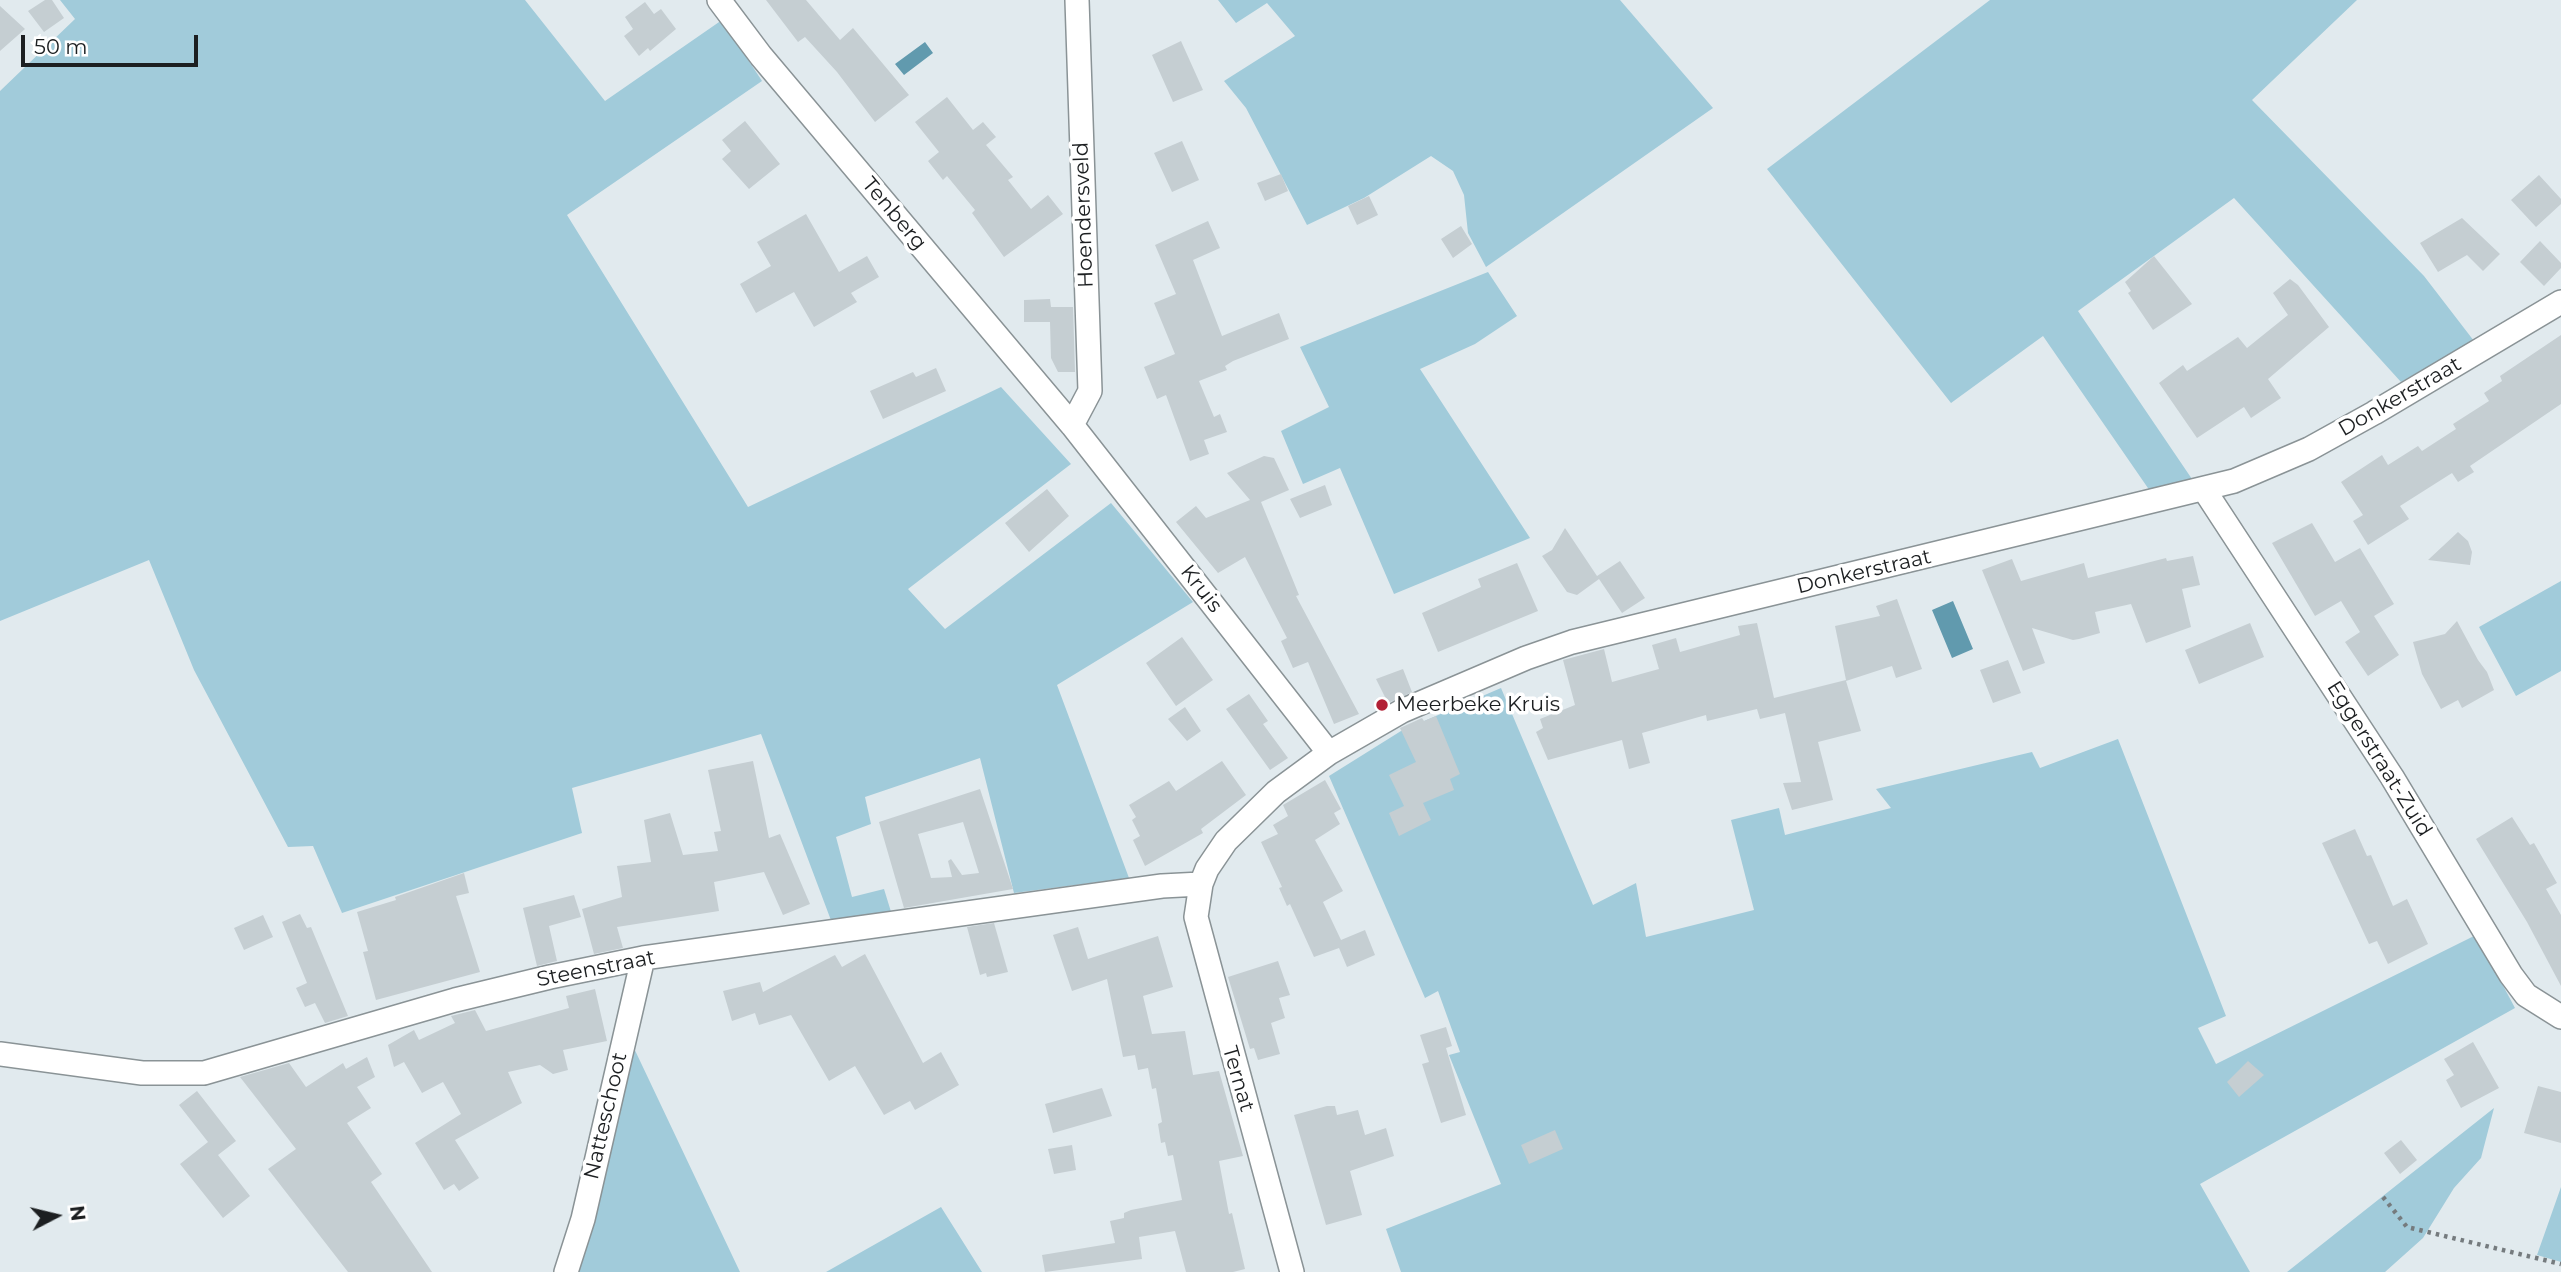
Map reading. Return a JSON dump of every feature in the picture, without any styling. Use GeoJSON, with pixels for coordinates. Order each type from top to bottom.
{"type":"FeatureCollection","features":[{"type":"Feature","properties":{"kind":"street","name":"Tenberg"},"geometry":{"type":"LineString","coordinates":[[719,0],[761,56],[1072,425]]}},
{"type":"Feature","properties":{"kind":"street","name":"Hoendersveld"},"geometry":{"type":"LineString","coordinates":[[1072,425],[1090,391],[1077,0]]}},
{"type":"Feature","properties":{"kind":"street","name":"Donkerstraat"},"geometry":{"type":"LineString","coordinates":[[1200,884],[1226,841],[1276,792],[1329,753],[1402,711],[1526,657],[1572,642],[2205,491],[2309,449],[2561,302]]}},
{"type":"Feature","properties":{"kind":"street","name":"Kruis"},"geometry":{"type":"LineString","coordinates":[[1072,425],[1329,753]]}},
{"type":"Feature","properties":{"kind":"street","name":"Eggerstraat-Zuid"},"geometry":{"type":"LineString","coordinates":[[2205,491],[2392,777],[2511,975],[2526,995],[2561,1017]]}},
{"type":"Feature","properties":{"kind":"street","name":"Steenstraat"},"geometry":{"type":"LineString","coordinates":[[0,1054],[142,1073],[204,1073],[455,1000],[643,958],[1148,888],[1200,884]]}},
{"type":"Feature","properties":{"kind":"street","name":"Ternat"},"geometry":{"type":"LineString","coordinates":[[1200,884],[1196,917],[1201,939],[1292,1272]]}},
{"type":"Feature","properties":{"kind":"street","name":"Natteschoot"},"geometry":{"type":"LineString","coordinates":[[566,1272],[583,1219],[643,958]]}},
{"type":"Feature","properties":{"kind":"path"},"geometry":{"type":"LineString","coordinates":[[2383,1197],[2407,1227],[2561,1264]]}},
{"type":"Feature","properties":{"kind":"shaded area"},"geometry":{"type":"Polygon","coordinates":[[[60,0],[525,0],[605,101],[722,20],[762,81],[567,215],[748,507],[1001,387],[1071,464],[908,589],[945,629],[1111,503],[1193,602],[1057,685],[1129,878],[1014,893],[980,758],[865,797],[871,824],[836,837],[852,897],[884,889],[892,915],[832,923],[761,734],[572,788],[582,833],[342,913],[313,846],[288,847],[194,670],[149,560],[0,621],[0,91],[75,19],[60,0]]]}},
{"type":"Feature","properties":{"kind":"shaded area"},"geometry":{"type":"Polygon","coordinates":[[[1218,0],[1620,0],[1713,108],[1486,267],[1468,233],[1464,195],[1453,171],[1431,156],[1364,198],[1307,225],[1246,108],[1224,81],[1295,36],[1267,3],[1236,23],[1218,0]]]}},
{"type":"Feature","properties":{"kind":"shaded area"},"geometry":{"type":"Polygon","coordinates":[[[1990,0],[2357,0],[2252,100],[2424,276],[2474,341],[2401,382],[2234,198],[2078,311],[2194,482],[2150,491],[2043,336],[1951,403],[1767,169],[1990,0]]]}},
{"type":"Feature","properties":{"kind":"shaded area"},"geometry":{"type":"Polygon","coordinates":[[[925,42],[933,53],[904,75],[895,64],[925,42]]]}},
{"type":"Feature","properties":{"kind":"shaded area"},"geometry":{"type":"Polygon","coordinates":[[[1488,272],[1517,316],[1475,344],[1420,369],[1530,538],[1394,594],[1340,468],[1303,484],[1281,431],[1329,407],[1300,347],[1488,272]]]}},
{"type":"Feature","properties":{"kind":"shaded area"},"geometry":{"type":"Polygon","coordinates":[[[2561,581],[2561,671],[2516,696],[2479,627],[2561,581]]]}},
{"type":"Feature","properties":{"kind":"shaded area"},"geometry":{"type":"Polygon","coordinates":[[[1953,601],[1973,649],[1952,658],[1932,610],[1953,601]]]}},
{"type":"Feature","properties":{"kind":"shaded area"},"geometry":{"type":"Polygon","coordinates":[[[1501,688],[1593,905],[1636,883],[1646,937],[1754,910],[1731,820],[1779,808],[1785,835],[1891,808],[1876,789],[2032,752],[2040,768],[2118,739],[2226,1016],[2198,1028],[2216,1064],[2476,935],[2515,1008],[2200,1184],[2250,1272],[1401,1272],[1386,1229],[1501,1184],[1449,1055],[1460,1052],[1438,991],[1425,998],[1329,776],[1401,731],[1501,688]]]}},
{"type":"Feature","properties":{"kind":"shaded area"},"geometry":{"type":"Polygon","coordinates":[[[632,1044],[740,1272],[576,1272],[632,1044]]]}},
{"type":"Feature","properties":{"kind":"shaded area"},"geometry":{"type":"Polygon","coordinates":[[[2494,1108],[2481,1158],[2454,1188],[2423,1238],[2385,1272],[2287,1272],[2494,1108]]]}},
{"type":"Feature","properties":{"kind":"shaded area"},"geometry":{"type":"Polygon","coordinates":[[[2561,1187],[2561,1262],[2537,1255],[2561,1187]]]}},
{"type":"Feature","properties":{"kind":"shaded area"},"geometry":{"type":"Polygon","coordinates":[[[941,1207],[982,1272],[826,1272],[941,1207]]]}},
{"type":"Feature","properties":{"kind":"building"},"geometry":{"type":"Polygon","coordinates":[[[45,0],[52,0],[64,18],[44,32],[28,11],[45,0]]]}},
{"type":"Feature","properties":{"kind":"building"},"geometry":{"type":"Polygon","coordinates":[[[766,0],[806,0],[840,40],[853,28],[909,95],[875,122],[837,72],[805,37],[798,42],[766,0]]]}},
{"type":"Feature","properties":{"kind":"building"},"geometry":{"type":"Polygon","coordinates":[[[645,2],[654,14],[661,9],[676,29],[650,51],[648,48],[639,56],[624,36],[633,29],[625,17],[645,2]]]}},
{"type":"Feature","properties":{"kind":"building"},"geometry":{"type":"Polygon","coordinates":[[[0,6],[25,29],[0,51],[0,6]]]}},
{"type":"Feature","properties":{"kind":"building"},"geometry":{"type":"Polygon","coordinates":[[[1181,41],[1203,90],[1173,102],[1152,55],[1181,41]]]}},
{"type":"Feature","properties":{"kind":"building"},"geometry":{"type":"Polygon","coordinates":[[[947,97],[973,130],[983,122],[996,137],[986,145],[1013,177],[1008,180],[1031,209],[1048,195],[1063,214],[1004,257],[972,213],[975,210],[947,176],[943,180],[928,161],[939,152],[915,122],[947,97]]]}},
{"type":"Feature","properties":{"kind":"building"},"geometry":{"type":"Polygon","coordinates":[[[745,121],[780,164],[749,189],[722,159],[731,151],[722,140],[745,121]]]}},
{"type":"Feature","properties":{"kind":"building"},"geometry":{"type":"Polygon","coordinates":[[[1182,141],[1199,180],[1172,192],[1154,153],[1182,141]]]}},
{"type":"Feature","properties":{"kind":"building"},"geometry":{"type":"Polygon","coordinates":[[[1281,174],[1288,191],[1265,201],[1257,183],[1281,174]]]}},
{"type":"Feature","properties":{"kind":"building"},"geometry":{"type":"Polygon","coordinates":[[[2539,175],[2561,199],[2561,204],[2536,227],[2511,200],[2539,175]]]}},
{"type":"Feature","properties":{"kind":"building"},"geometry":{"type":"Polygon","coordinates":[[[1369,196],[1378,215],[1357,225],[1348,206],[1369,196]]]}},
{"type":"Feature","properties":{"kind":"building"},"geometry":{"type":"Polygon","coordinates":[[[806,214],[839,272],[867,256],[879,277],[851,293],[857,302],[814,327],[794,292],[756,313],[740,284],[771,266],[757,242],[806,214]]]}},
{"type":"Feature","properties":{"kind":"building"},"geometry":{"type":"Polygon","coordinates":[[[2462,218],[2500,254],[2483,271],[2467,255],[2438,272],[2420,243],[2462,218]]]}},
{"type":"Feature","properties":{"kind":"building"},"geometry":{"type":"Polygon","coordinates":[[[1208,221],[1220,248],[1193,260],[1222,336],[1279,313],[1289,339],[1233,361],[1225,366],[1227,370],[1199,381],[1214,417],[1220,414],[1227,432],[1204,440],[1209,454],[1190,461],[1166,395],[1157,399],[1144,367],[1175,354],[1154,303],[1176,294],[1155,245],[1208,221]]]}},
{"type":"Feature","properties":{"kind":"building"},"geometry":{"type":"Polygon","coordinates":[[[1461,226],[1472,244],[1453,258],[1441,239],[1461,226]]]}},
{"type":"Feature","properties":{"kind":"building"},"geometry":{"type":"Polygon","coordinates":[[[2540,241],[2561,263],[2561,268],[2544,286],[2520,262],[2540,241]]]}},
{"type":"Feature","properties":{"kind":"building"},"geometry":{"type":"Polygon","coordinates":[[[2154,256],[2192,304],[2153,330],[2128,293],[2131,291],[2125,282],[2154,256]]]}},
{"type":"Feature","properties":{"kind":"building"},"geometry":{"type":"Polygon","coordinates":[[[2290,279],[2298,285],[2329,327],[2268,379],[2281,398],[2251,418],[2244,407],[2197,438],[2159,383],[2183,365],[2187,371],[2238,337],[2247,348],[2288,315],[2273,293],[2290,279]]]}},
{"type":"Feature","properties":{"kind":"building"},"geometry":{"type":"Polygon","coordinates":[[[1050,299],[1051,307],[1073,307],[1075,372],[1058,372],[1051,358],[1050,322],[1024,322],[1024,300],[1050,299]]]}},
{"type":"Feature","properties":{"kind":"building"},"geometry":{"type":"Polygon","coordinates":[[[2561,335],[2561,404],[2470,466],[2474,472],[2458,482],[2452,473],[2400,506],[2409,519],[2368,545],[2353,521],[2363,515],[2341,482],[2382,455],[2388,465],[2418,446],[2422,451],[2456,429],[2453,424],[2489,401],[2484,393],[2502,381],[2500,376],[2561,335]]]}},
{"type":"Feature","properties":{"kind":"building"},"geometry":{"type":"Polygon","coordinates":[[[936,368],[946,391],[883,419],[870,391],[913,372],[916,377],[936,368]]]}},
{"type":"Feature","properties":{"kind":"building"},"geometry":{"type":"Polygon","coordinates":[[[1264,456],[1274,458],[1289,490],[1261,502],[1299,595],[1296,596],[1359,714],[1334,724],[1308,662],[1293,668],[1281,641],[1287,638],[1245,557],[1218,573],[1176,522],[1196,506],[1206,518],[1250,500],[1227,473],[1264,456]]]}},
{"type":"Feature","properties":{"kind":"building"},"geometry":{"type":"Polygon","coordinates":[[[1325,485],[1332,505],[1300,518],[1290,499],[1325,485]]]}},
{"type":"Feature","properties":{"kind":"building"},"geometry":{"type":"Polygon","coordinates":[[[1047,489],[1069,516],[1029,552],[1005,523],[1047,489]]]}},
{"type":"Feature","properties":{"kind":"building"},"geometry":{"type":"Polygon","coordinates":[[[2312,523],[2335,562],[2360,548],[2394,604],[2374,616],[2399,655],[2368,676],[2345,642],[2360,632],[2341,601],[2315,616],[2272,543],[2312,523]]]}},
{"type":"Feature","properties":{"kind":"building"},"geometry":{"type":"Polygon","coordinates":[[[1565,528],[1597,576],[1620,561],[1645,598],[1622,613],[1599,579],[1577,595],[1567,592],[1542,556],[1552,550],[1565,528]]]}},
{"type":"Feature","properties":{"kind":"building"},"geometry":{"type":"Polygon","coordinates":[[[2458,532],[2468,541],[2472,552],[2470,565],[2428,560],[2458,532]]]}},
{"type":"Feature","properties":{"kind":"building"},"geometry":{"type":"Polygon","coordinates":[[[2193,556],[2200,585],[2182,589],[2191,627],[2146,643],[2131,604],[2095,612],[2100,633],[2079,639],[2073,640],[2032,628],[2045,663],[2023,671],[1982,570],[2012,559],[2021,581],[2084,563],[2088,578],[2166,558],[2167,561],[2193,556]]]}},
{"type":"Feature","properties":{"kind":"building"},"geometry":{"type":"Polygon","coordinates":[[[1517,563],[1538,611],[1438,652],[1422,613],[1481,587],[1478,579],[1517,563]]]}},
{"type":"Feature","properties":{"kind":"building"},"geometry":{"type":"Polygon","coordinates":[[[1897,599],[1922,669],[1896,678],[1892,666],[1846,681],[1861,731],[1818,742],[1833,800],[1792,810],[1783,783],[1801,782],[1785,713],[1760,719],[1757,709],[1707,721],[1706,715],[1642,733],[1650,763],[1629,769],[1622,740],[1548,760],[1536,732],[1543,728],[1540,719],[1575,705],[1563,660],[1604,649],[1612,682],[1659,669],[1652,645],[1676,638],[1680,652],[1740,635],[1738,626],[1757,623],[1774,698],[1846,680],[1835,626],[1880,616],[1876,606],[1897,599]]]}},
{"type":"Feature","properties":{"kind":"building"},"geometry":{"type":"Polygon","coordinates":[[[2457,621],[2487,672],[2494,690],[2462,708],[2458,700],[2441,709],[2422,674],[2413,642],[2445,634],[2457,621]]]}},
{"type":"Feature","properties":{"kind":"building"},"geometry":{"type":"Polygon","coordinates":[[[2250,623],[2264,657],[2199,684],[2185,650],[2250,623]]]}},
{"type":"Feature","properties":{"kind":"building"},"geometry":{"type":"Polygon","coordinates":[[[1182,637],[1213,680],[1176,706],[1146,663],[1182,637]]]}},
{"type":"Feature","properties":{"kind":"building"},"geometry":{"type":"Polygon","coordinates":[[[2008,660],[2021,693],[1993,703],[1980,670],[2008,660]]]}},
{"type":"Feature","properties":{"kind":"building"},"geometry":{"type":"Polygon","coordinates":[[[1403,669],[1412,692],[1388,703],[1376,679],[1403,669]]]}},
{"type":"Feature","properties":{"kind":"building"},"geometry":{"type":"Polygon","coordinates":[[[1249,694],[1268,721],[1263,724],[1288,758],[1270,770],[1226,709],[1249,694]]]}},
{"type":"Feature","properties":{"kind":"building"},"geometry":{"type":"Polygon","coordinates":[[[1185,707],[1201,731],[1187,741],[1168,719],[1185,707]]]}},
{"type":"Feature","properties":{"kind":"building"},"geometry":{"type":"Polygon","coordinates":[[[1436,716],[1460,774],[1450,779],[1454,790],[1423,803],[1431,820],[1399,836],[1389,813],[1404,806],[1389,775],[1416,762],[1400,728],[1422,718],[1424,721],[1436,716]]]}},
{"type":"Feature","properties":{"kind":"building"},"geometry":{"type":"Polygon","coordinates":[[[753,761],[769,838],[780,834],[810,904],[783,915],[764,872],[714,882],[719,911],[617,927],[623,948],[594,954],[582,909],[622,897],[617,866],[651,862],[644,820],[670,813],[683,855],[718,851],[714,832],[721,831],[708,770],[753,761]]]}},
{"type":"Feature","properties":{"kind":"building"},"geometry":{"type":"Polygon","coordinates":[[[1222,761],[1246,795],[1201,829],[1203,833],[1145,866],[1133,840],[1140,836],[1132,820],[1136,817],[1129,805],[1169,781],[1176,791],[1222,761]]]}},
{"type":"Feature","properties":{"kind":"building"},"geometry":{"type":"Polygon","coordinates":[[[1325,780],[1341,809],[1334,813],[1340,824],[1315,840],[1343,891],[1323,902],[1341,940],[1365,930],[1375,955],[1347,967],[1339,948],[1314,957],[1290,904],[1287,906],[1279,888],[1282,887],[1261,842],[1278,834],[1273,825],[1288,816],[1283,805],[1325,780]]]}},
{"type":"Feature","properties":{"kind":"building"},"geometry":{"type":"Polygon","coordinates":[[[980,789],[1013,889],[904,908],[879,822],[980,789]],[[963,822],[918,834],[931,878],[952,877],[948,861],[951,859],[962,875],[979,873],[963,822]]]}},
{"type":"Feature","properties":{"kind":"building"},"geometry":{"type":"Polygon","coordinates":[[[2512,817],[2530,845],[2534,843],[2557,883],[2546,889],[2561,915],[2561,986],[2527,922],[2476,839],[2512,817]]]}},
{"type":"Feature","properties":{"kind":"building"},"geometry":{"type":"Polygon","coordinates":[[[2355,829],[2367,856],[2371,855],[2393,906],[2407,899],[2428,944],[2388,964],[2377,941],[2369,944],[2322,843],[2355,829]]]}},
{"type":"Feature","properties":{"kind":"building"},"geometry":{"type":"Polygon","coordinates":[[[464,873],[469,893],[456,896],[480,972],[376,1000],[363,952],[368,951],[357,912],[464,873]]]}},
{"type":"Feature","properties":{"kind":"building"},"geometry":{"type":"Polygon","coordinates":[[[574,895],[581,917],[549,926],[557,961],[537,966],[523,908],[574,895]]]}},
{"type":"Feature","properties":{"kind":"building"},"geometry":{"type":"Polygon","coordinates":[[[300,914],[307,928],[311,927],[348,1016],[325,1023],[315,1003],[305,1007],[296,988],[307,983],[282,922],[300,914]]]}},
{"type":"Feature","properties":{"kind":"building"},"geometry":{"type":"Polygon","coordinates":[[[263,915],[273,937],[244,950],[234,928],[263,915]]]}},
{"type":"Feature","properties":{"kind":"building"},"geometry":{"type":"Polygon","coordinates":[[[994,923],[1008,972],[987,977],[986,973],[980,975],[967,927],[994,923]]]}},
{"type":"Feature","properties":{"kind":"building"},"geometry":{"type":"Polygon","coordinates":[[[1078,927],[1088,959],[1158,936],[1173,987],[1143,996],[1152,1034],[1185,1031],[1193,1075],[1219,1071],[1243,1156],[1219,1161],[1229,1214],[1232,1213],[1245,1269],[1233,1272],[1186,1272],[1175,1231],[1139,1237],[1142,1259],[1045,1272],[1042,1255],[1115,1243],[1110,1221],[1124,1218],[1124,1213],[1131,1210],[1182,1200],[1173,1155],[1168,1156],[1165,1142],[1161,1143],[1158,1124],[1162,1122],[1156,1088],[1152,1089],[1148,1068],[1138,1070],[1135,1055],[1123,1057],[1107,979],[1072,991],[1053,935],[1078,927]]]}},
{"type":"Feature","properties":{"kind":"building"},"geometry":{"type":"Polygon","coordinates":[[[865,954],[923,1063],[941,1052],[959,1085],[915,1110],[910,1101],[884,1115],[855,1066],[829,1081],[791,1015],[759,1025],[755,1013],[732,1021],[723,991],[760,982],[763,992],[835,955],[842,967],[865,954]]]}},
{"type":"Feature","properties":{"kind":"building"},"geometry":{"type":"Polygon","coordinates":[[[1278,961],[1290,995],[1279,998],[1285,1018],[1271,1023],[1280,1054],[1258,1060],[1254,1048],[1250,1049],[1228,977],[1278,961]]]}},
{"type":"Feature","properties":{"kind":"building"},"geometry":{"type":"Polygon","coordinates":[[[595,989],[607,1041],[563,1050],[568,1070],[553,1074],[540,1065],[508,1072],[522,1103],[455,1140],[479,1178],[459,1191],[454,1184],[444,1190],[415,1143],[461,1114],[443,1082],[422,1093],[404,1062],[394,1067],[388,1045],[414,1030],[419,1040],[455,1023],[451,1016],[475,1010],[486,1031],[569,1008],[566,996],[595,989]]]}},
{"type":"Feature","properties":{"kind":"building"},"geometry":{"type":"Polygon","coordinates":[[[1446,1027],[1452,1046],[1446,1048],[1466,1115],[1441,1123],[1422,1064],[1429,1062],[1420,1035],[1446,1027]]]}},
{"type":"Feature","properties":{"kind":"building"},"geometry":{"type":"Polygon","coordinates":[[[2473,1042],[2499,1088],[2461,1108],[2446,1080],[2454,1075],[2444,1059],[2473,1042]]]}},
{"type":"Feature","properties":{"kind":"building"},"geometry":{"type":"Polygon","coordinates":[[[367,1057],[375,1077],[357,1087],[371,1108],[347,1123],[382,1174],[371,1182],[432,1272],[348,1272],[268,1169],[296,1149],[240,1077],[289,1063],[306,1087],[343,1063],[346,1069],[367,1057]]]}},
{"type":"Feature","properties":{"kind":"building"},"geometry":{"type":"Polygon","coordinates":[[[2248,1061],[2264,1075],[2239,1097],[2227,1082],[2248,1061]]]}},
{"type":"Feature","properties":{"kind":"building"},"geometry":{"type":"Polygon","coordinates":[[[2538,1086],[2561,1092],[2561,1143],[2524,1133],[2538,1086]]]}},
{"type":"Feature","properties":{"kind":"building"},"geometry":{"type":"Polygon","coordinates":[[[1102,1088],[1112,1116],[1053,1133],[1045,1104],[1102,1088]]]}},
{"type":"Feature","properties":{"kind":"building"},"geometry":{"type":"Polygon","coordinates":[[[197,1091],[236,1141],[218,1155],[250,1196],[223,1218],[180,1164],[208,1142],[179,1105],[197,1091]]]}},
{"type":"Feature","properties":{"kind":"building"},"geometry":{"type":"Polygon","coordinates":[[[1335,1106],[1337,1115],[1358,1110],[1365,1135],[1386,1128],[1394,1156],[1350,1171],[1362,1215],[1326,1225],[1294,1115],[1335,1106]]]}},
{"type":"Feature","properties":{"kind":"building"},"geometry":{"type":"Polygon","coordinates":[[[1555,1130],[1563,1149],[1529,1164],[1521,1145],[1555,1130]]]}},
{"type":"Feature","properties":{"kind":"building"},"geometry":{"type":"Polygon","coordinates":[[[2401,1140],[2417,1160],[2400,1174],[2384,1153],[2401,1140]]]}},
{"type":"Feature","properties":{"kind":"building"},"geometry":{"type":"Polygon","coordinates":[[[1072,1145],[1076,1170],[1054,1174],[1048,1149],[1072,1145]]]}},
{"type":"Feature","properties":{"kind":"place","name":"Meerbeke Kruis"},"geometry":{"type":"Point","coordinates":[1382,705]}}]}
